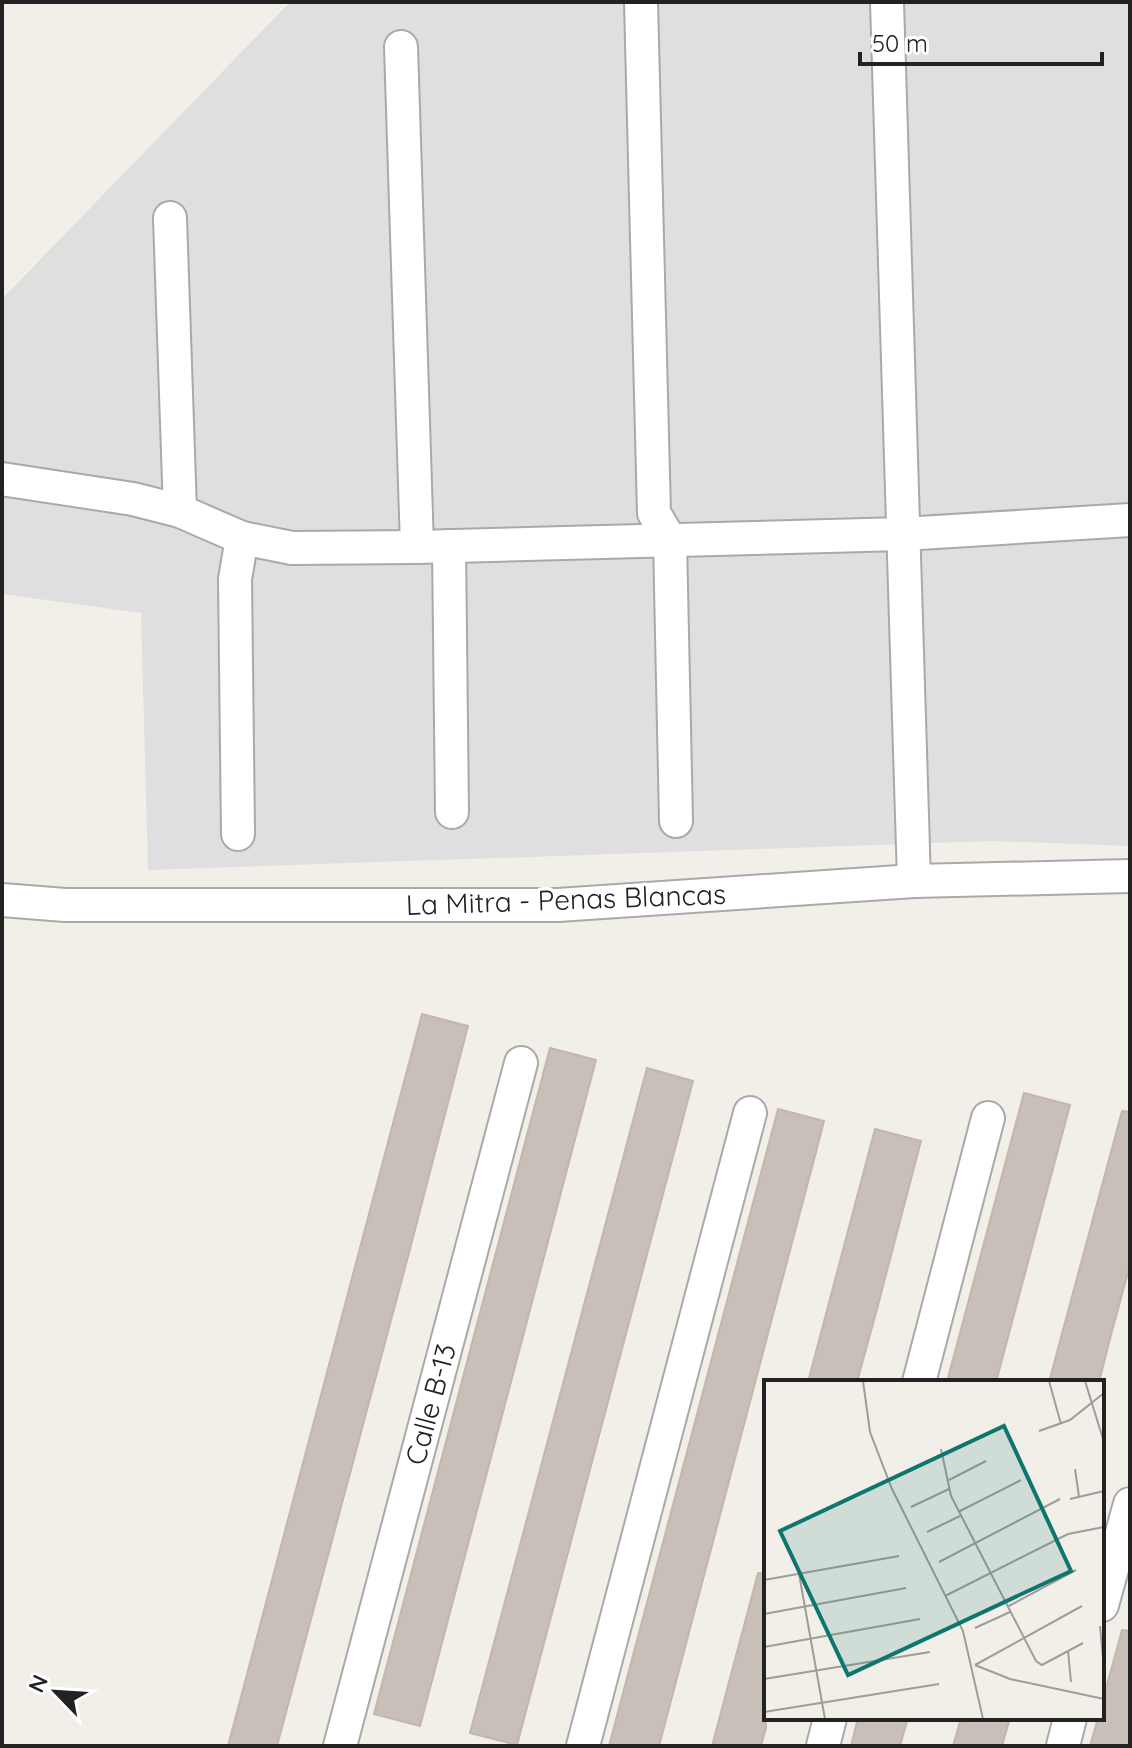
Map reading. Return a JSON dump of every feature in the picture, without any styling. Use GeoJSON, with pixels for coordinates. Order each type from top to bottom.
{"type":"FeatureCollection","features":[{"type":"Feature","properties":{"kind":"street"},"geometry":{"type":"LineString","coordinates":[[641,2],[654,513],[670,540],[676,821]]}},
{"type":"Feature","properties":{"kind":"street"},"geometry":{"type":"LineString","coordinates":[[887,2],[914,881]]}},
{"type":"Feature","properties":{"kind":"street"},"geometry":{"type":"LineString","coordinates":[[401,47],[452,812]]}},
{"type":"Feature","properties":{"kind":"street"},"geometry":{"type":"LineString","coordinates":[[170,218],[180,511]]}},
{"type":"Feature","properties":{"kind":"street"},"geometry":{"type":"LineString","coordinates":[[2,479],[133,499],[180,511],[242,538],[292,548],[903,534],[1130,520]]}},
{"type":"Feature","properties":{"kind":"street"},"geometry":{"type":"LineString","coordinates":[[238,834],[235,579],[242,538]]}},
{"type":"Feature","properties":{"kind":"street","name":"La Mitra - Penas Blancas"},"geometry":{"type":"LineString","coordinates":[[2,900],[65,905],[558,905],[914,881],[1130,876]]}},
{"type":"Feature","properties":{"kind":"street","name":"Calle B-13"},"geometry":{"type":"LineString","coordinates":[[340,1746],[521,1063]]}},
{"type":"Feature","properties":{"kind":"street"},"geometry":{"type":"LineString","coordinates":[[583,1746],[750,1113]]}},
{"type":"Feature","properties":{"kind":"street"},"geometry":{"type":"LineString","coordinates":[[920,1380],[988,1118]]}},
{"type":"Feature","properties":{"kind":"street"},"geometry":{"type":"LineString","coordinates":[[1104,1598],[1130,1504]]}},
{"type":"Feature","properties":{"kind":"street"},"geometry":{"type":"LineString","coordinates":[[823,1746],[830,1720]]}},
{"type":"Feature","properties":{"kind":"street"},"geometry":{"type":"LineString","coordinates":[[1063,1746],[1070,1720]]}},
{"type":"Feature","properties":{"kind":"shaded area"},"geometry":{"type":"Polygon","coordinates":[[[290,2],[1130,2],[1130,846],[992,841],[148,870],[141,613],[2,594],[2,299],[290,2]]]}},
{"type":"Feature","properties":{"kind":"building"},"geometry":{"type":"Polygon","coordinates":[[[422,1014],[468,1026],[405,1268],[277,1746],[228,1746],[422,1014]]]}},
{"type":"Feature","properties":{"kind":"building"},"geometry":{"type":"Polygon","coordinates":[[[550,1048],[596,1060],[420,1726],[374,1714],[550,1048]]]}},
{"type":"Feature","properties":{"kind":"building"},"geometry":{"type":"Polygon","coordinates":[[[647,1068],[693,1081],[517,1745],[470,1733],[647,1068]]]}},
{"type":"Feature","properties":{"kind":"building"},"geometry":{"type":"Polygon","coordinates":[[[1024,1093],[1070,1105],[997,1380],[948,1378],[1024,1093]]]}},
{"type":"Feature","properties":{"kind":"building"},"geometry":{"type":"Polygon","coordinates":[[[778,1109],[824,1121],[659,1746],[609,1746],[778,1109]]]}},
{"type":"Feature","properties":{"kind":"building"},"geometry":{"type":"Polygon","coordinates":[[[1122,1111],[1130,1112],[1130,1265],[1100,1380],[1050,1380],[1122,1111]]]}},
{"type":"Feature","properties":{"kind":"building"},"geometry":{"type":"Polygon","coordinates":[[[875,1129],[921,1141],[858,1380],[809,1380],[875,1129]]]}},
{"type":"Feature","properties":{"kind":"building"},"geometry":{"type":"Polygon","coordinates":[[[758,1573],[764,1574],[766,1728],[761,1746],[712,1746],[758,1573]]]}},
{"type":"Feature","properties":{"kind":"building"},"geometry":{"type":"Polygon","coordinates":[[[1122,1630],[1130,1631],[1130,1746],[1090,1746],[1097,1720],[1104,1720],[1104,1696],[1122,1630]]]}},
{"type":"Feature","properties":{"kind":"building"},"geometry":{"type":"Polygon","coordinates":[[[858,1720],[907,1720],[900,1746],[851,1746],[858,1720]]]}},
{"type":"Feature","properties":{"kind":"building"},"geometry":{"type":"Polygon","coordinates":[[[960,1720],[1009,1720],[1002,1746],[953,1746],[960,1720]]]}}]}
